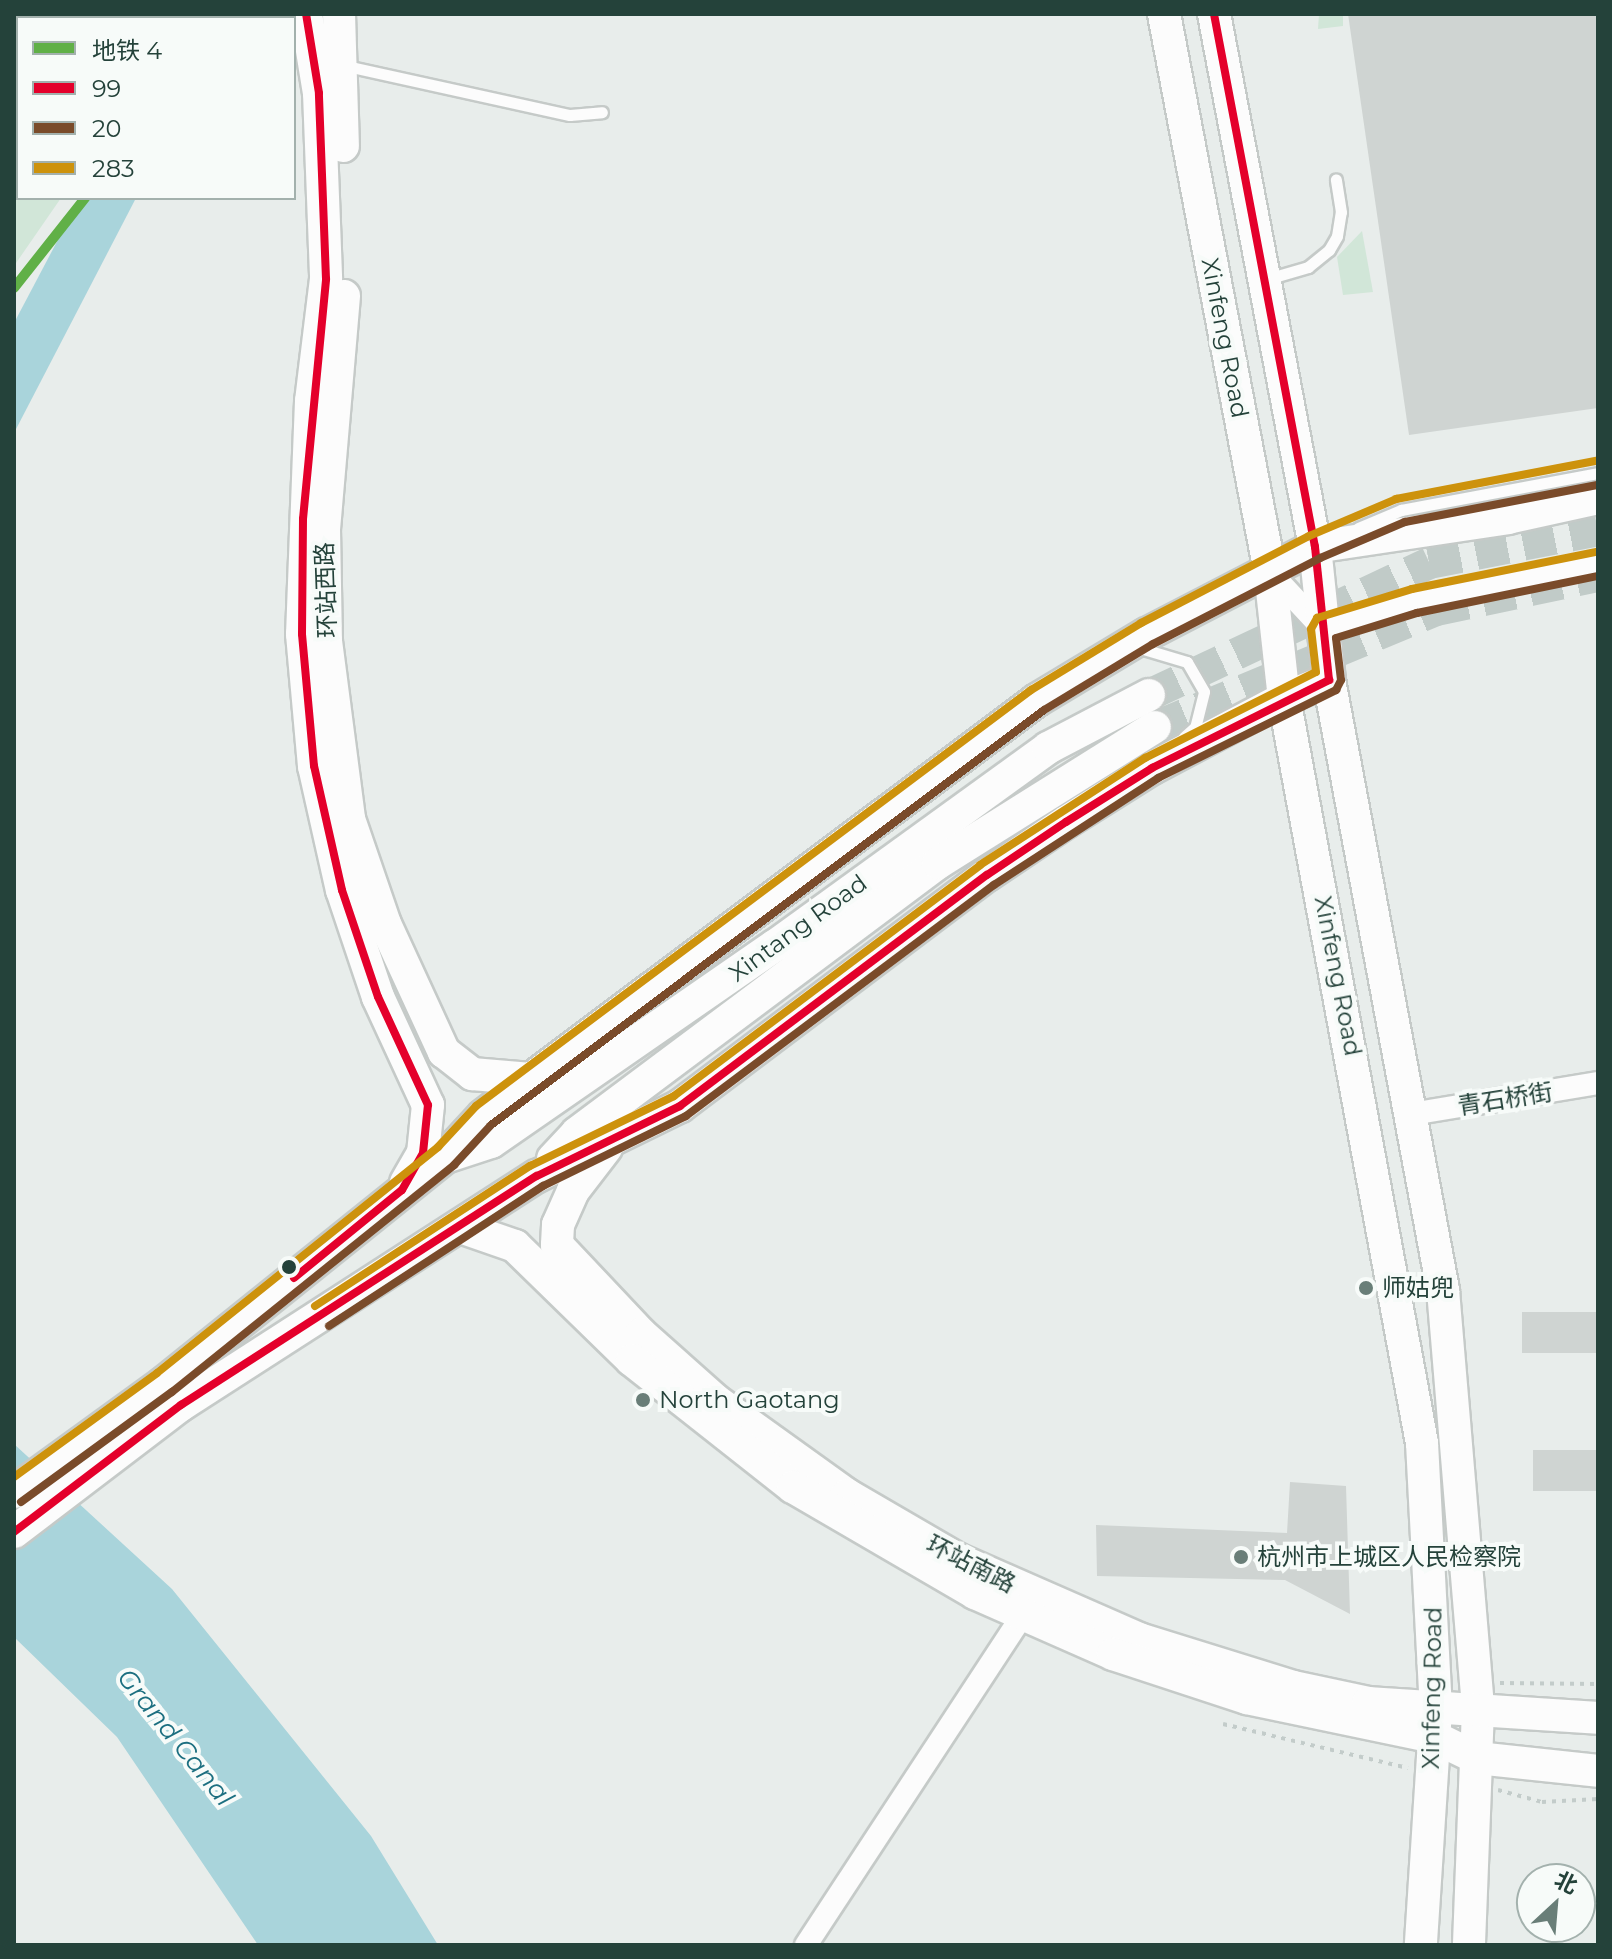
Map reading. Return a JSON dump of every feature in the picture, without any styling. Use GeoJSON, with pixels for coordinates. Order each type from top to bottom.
{"type":"FeatureCollection","features":[{"type":"Feature","properties":{"kind":"main road"},"geometry":{"type":"LineString","coordinates":[[306,14],[319,93],[326,279],[311,401],[302,634],[314,766],[342,890],[378,997],[428,1105],[423,1153],[402,1190]]}},
{"type":"Feature","properties":{"kind":"main road","name":"环站西路"},"geometry":{"type":"LineString","coordinates":[[339,14],[344,303],[324,529],[326,641],[349,819],[385,924],[444,1052],[456,1065],[484,1078],[531,1079]]}},
{"type":"Feature","properties":{"kind":"main road","name":"Xinfeng Road"},"geometry":{"type":"LineString","coordinates":[[1164,14],[1270,572],[1284,698],[1422,1443],[1435,1723],[1421,1945]]}},
{"type":"Feature","properties":{"kind":"main road","name":"Xinfeng Road"},"geometry":{"type":"LineString","coordinates":[[1214,14],[1315,547],[1329,680],[1443,1290],[1455,1394],[1478,1709],[1469,1945]]}},
{"type":"Feature","properties":{"kind":"main road"},"geometry":{"type":"LineString","coordinates":[[1315,547],[1508,518],[1598,498]]}},
{"type":"Feature","properties":{"kind":"main road","name":"Xintang Road"},"geometry":{"type":"LineString","coordinates":[[14,1532],[402,1190],[446,1156],[483,1116],[531,1079],[1037,700],[1126,647],[1315,547]]}},
{"type":"Feature","properties":{"kind":"main road","name":"Xintang Road"},"geometry":{"type":"LineString","coordinates":[[14,1492],[172,1394],[460,1227],[537,1176],[680,1106],[987,875],[1152,768],[1284,698],[1329,680]]}},
{"type":"Feature","properties":{"kind":"main road","name":"Xintang Road"},"geometry":{"type":"LineString","coordinates":[[446,1156],[491,1142],[776,945],[1048,748],[1149,695]]}},
{"type":"Feature","properties":{"kind":"main road","name":"Xintang Road"},"geometry":{"type":"LineString","coordinates":[[537,1176],[577,1133],[938,863],[1155,727]]}},
{"type":"Feature","properties":{"kind":"main road","name":"环站南路"},"geometry":{"type":"LineString","coordinates":[[616,1137],[573,1191],[558,1225],[557,1245],[675,1366],[847,1495],[991,1576],[1161,1647],[1293,1687],[1368,1703],[1435,1723],[1477,1758],[1598,1771]]}},
{"type":"Feature","properties":{"kind":"main road"},"geometry":{"type":"LineString","coordinates":[[460,1227],[515,1246],[632,1360],[793,1487],[911,1559],[1023,1615],[1113,1654],[1247,1698],[1435,1723]]}},
{"type":"Feature","properties":{"kind":"main road","name":"环站南路"},"geometry":{"type":"LineString","coordinates":[[1435,1723],[1478,1709],[1598,1718]]}},
{"type":"Feature","properties":{"kind":"street"},"geometry":{"type":"LineString","coordinates":[[1270,572],[1323,629],[1414,601],[1598,564]]}},
{"type":"Feature","properties":{"kind":"street","name":"青石桥街"},"geometry":{"type":"LineString","coordinates":[[1411,1114],[1598,1083]]}},
{"type":"Feature","properties":{"kind":"street"},"geometry":{"type":"LineString","coordinates":[[806,1945],[1023,1615]]}},
{"type":"Feature","properties":{"kind":"lane"},"geometry":{"type":"LineString","coordinates":[[341,65],[570,115],[602,112]]}},
{"type":"Feature","properties":{"kind":"lane"},"geometry":{"type":"LineString","coordinates":[[1262,280],[1308,267],[1329,250],[1337,236],[1341,212],[1336,179]]}},
{"type":"Feature","properties":{"kind":"lane"},"geometry":{"type":"LineString","coordinates":[[1315,547],[1401,510],[1598,473]]}},
{"type":"Feature","properties":{"kind":"lane"},"geometry":{"type":"LineString","coordinates":[[1126,647],[1155,649],[1187,662],[1204,692],[1195,727],[1152,768]]}},
{"type":"Feature","properties":{"kind":"green space"},"geometry":{"type":"Polygon","coordinates":[[[14,14],[150,16],[16,16],[16,44],[14,14]]]}},
{"type":"Feature","properties":{"kind":"green space"},"geometry":{"type":"Polygon","coordinates":[[[1319,14],[1343,14],[1343,26],[1318,29],[1319,14]]]}},
{"type":"Feature","properties":{"kind":"green space"},"geometry":{"type":"Polygon","coordinates":[[[16,200],[60,200],[14,266],[16,200]]]}},
{"type":"Feature","properties":{"kind":"green space"},"geometry":{"type":"Polygon","coordinates":[[[1362,231],[1373,292],[1343,295],[1337,257],[1362,231]]]}},
{"type":"Feature","properties":{"kind":"water"},"geometry":{"type":"Polygon","coordinates":[[[79,200],[135,200],[14,433],[14,323],[79,200]]]}},
{"type":"Feature","properties":{"kind":"water","name":"Grand Canal"},"geometry":{"type":"Polygon","coordinates":[[[14,1444],[172,1589],[371,1836],[438,1945],[258,1945],[117,1737],[14,1637],[14,1444]]]}},
{"type":"Feature","properties":{"kind":"building"},"geometry":{"type":"Polygon","coordinates":[[[1348,14],[1598,14],[1598,408],[1409,435],[1348,14]]]}},
{"type":"Feature","properties":{"kind":"building"},"geometry":{"type":"Polygon","coordinates":[[[1522,1312],[1598,1312],[1598,1353],[1522,1353],[1522,1312]]]}},
{"type":"Feature","properties":{"kind":"building"},"geometry":{"type":"Polygon","coordinates":[[[1533,1450],[1598,1450],[1598,1491],[1533,1491],[1533,1450]]]}},
{"type":"Feature","properties":{"kind":"building"},"geometry":{"type":"Polygon","coordinates":[[[1290,1482],[1346,1486],[1350,1614],[1285,1580],[1097,1576],[1096,1525],[1287,1533],[1290,1482]]]}},
{"type":"Feature","properties":{"kind":"tunnel"},"geometry":{"type":"LineString","coordinates":[[1149,695],[1429,563],[1598,530]]}},
{"type":"Feature","properties":{"kind":"tunnel"},"geometry":{"type":"LineString","coordinates":[[1155,727],[1436,610],[1598,576]]}},
{"type":"Feature","properties":{"kind":"metro line","name":"4"},"geometry":{"type":"LineString","coordinates":[[14,288],[83,200]]}},
{"type":"Feature","properties":{"kind":"transit line","name":"99"},"geometry":{"type":"LineString","coordinates":[[294,1278],[402,1190],[423,1153],[428,1105],[378,997],[342,890],[314,766],[302,634],[303,519],[326,279],[319,93],[306,14]]}},
{"type":"Feature","properties":{"kind":"transit line","name":"99"},"geometry":{"type":"LineString","coordinates":[[14,1532],[181,1405],[537,1176],[680,1106],[987,875],[1066,822],[1152,768],[1329,680],[1315,547],[1214,14]]}},
{"type":"Feature","properties":{"kind":"transit line","name":"283"},"geometry":{"type":"LineString","coordinates":[[14,1477],[157,1373],[438,1147],[476,1106],[1031,690],[1141,623],[1309,536],[1396,499],[1596,461]]}},
{"type":"Feature","properties":{"kind":"transit line","name":"20"},"geometry":{"type":"LineString","coordinates":[[21,1502],[172,1392],[454,1165],[491,1125],[1044,710],[1153,644],[1320,558],[1405,522],[1598,485]]}},
{"type":"Feature","properties":{"kind":"transit line","name":"283"},"geometry":{"type":"LineString","coordinates":[[315,1306],[530,1166],[674,1096],[980,865],[1145,758],[1316,672],[1311,629],[1317,618],[1412,589],[1596,552]]}},
{"type":"Feature","properties":{"kind":"transit line","name":"20"},"geometry":{"type":"LineString","coordinates":[[329,1326],[543,1186],[686,1116],[994,885],[1158,778],[1336,690],[1341,680],[1336,638],[1417,613],[1598,576]]}},
{"type":"Feature","properties":{"kind":"place","name":"师姑兜"},"geometry":{"type":"Point","coordinates":[1366,1288]}},
{"type":"Feature","properties":{"kind":"place","name":"North Gaotang"},"geometry":{"type":"Point","coordinates":[643,1400]}},
{"type":"Feature","properties":{"kind":"place","name":"杭州市上城区人民检察院"},"geometry":{"type":"Point","coordinates":[1241,1557]}}]}
